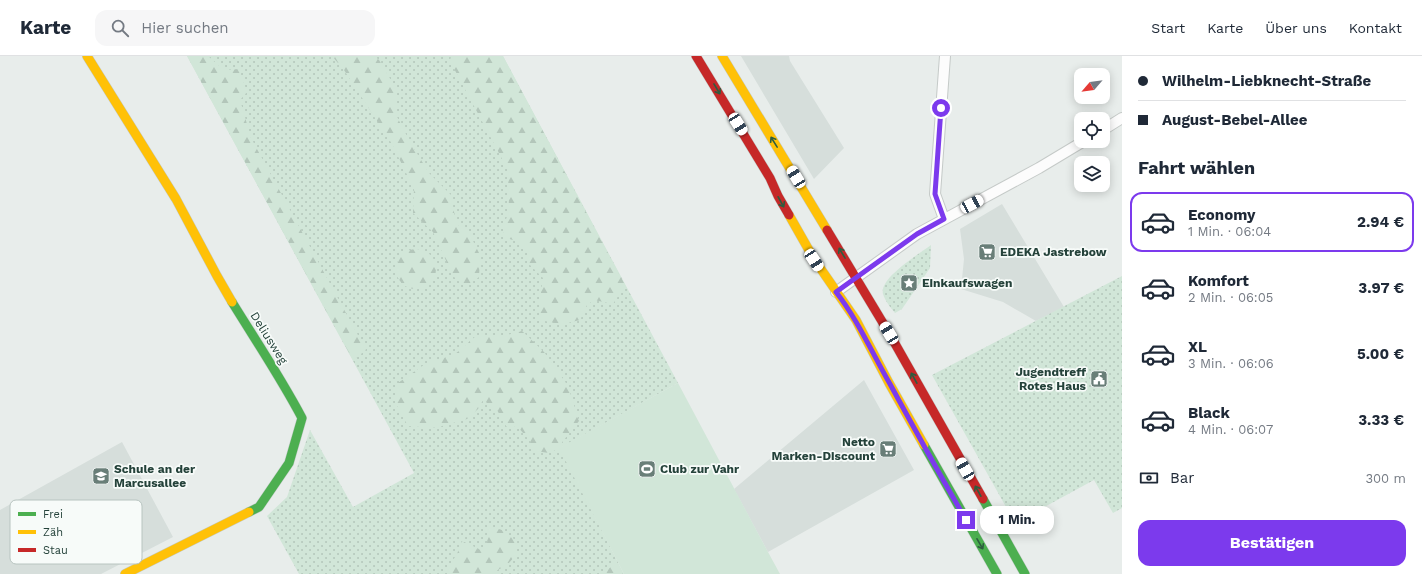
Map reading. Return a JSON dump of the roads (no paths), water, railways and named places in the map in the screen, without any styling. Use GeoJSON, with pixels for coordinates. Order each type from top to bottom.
{"type":"FeatureCollection","features":[{"type":"Feature","properties":{"kind":"street","name":"Deliusweg"},"geometry":{"type":"LineString","coordinates":[[87,56],[176,198],[217,276],[263,353],[284,384],[302,418],[289,463],[259,507],[125,574]]}},
{"type":"Feature","properties":{"kind":"street"},"geometry":{"type":"LineString","coordinates":[[696,56],[770,178],[778,196],[814,260],[856,320],[889,383],[997,574]]}},
{"type":"Feature","properties":{"kind":"street"},"geometry":{"type":"LineString","coordinates":[[722,56],[889,333],[1025,574]]}},
{"type":"Feature","properties":{"kind":"street"},"geometry":{"type":"LineString","coordinates":[[944,219],[935,194],[946,56]]}},
{"type":"Feature","properties":{"kind":"street"},"geometry":{"type":"LineString","coordinates":[[1110,126],[1122,118]]}},
{"type":"Feature","properties":{"kind":"street"},"geometry":{"type":"LineString","coordinates":[[836,292],[917,234],[1039,168],[1074,147]]}},
{"type":"Feature","properties":{"kind":"place","name":"EDEKA Jastrebow"},"geometry":{"type":"Point","coordinates":[987,252]}},
{"type":"Feature","properties":{"kind":"place","name":"Einkaufswagen"},"geometry":{"type":"Point","coordinates":[909,283]}},
{"type":"Feature","properties":{"kind":"place","name":"Jugendtreff Rotes Haus"},"geometry":{"type":"Point","coordinates":[1099,379]}},
{"type":"Feature","properties":{"kind":"place","name":"Netto Marken-Discount"},"geometry":{"type":"Point","coordinates":[888,449]}},
{"type":"Feature","properties":{"kind":"place","name":"Club zur Vahr"},"geometry":{"type":"Point","coordinates":[647,469]}},
{"type":"Feature","properties":{"kind":"place","name":"Schule an der Marcusallee"},"geometry":{"type":"Point","coordinates":[101,476]}}]}
